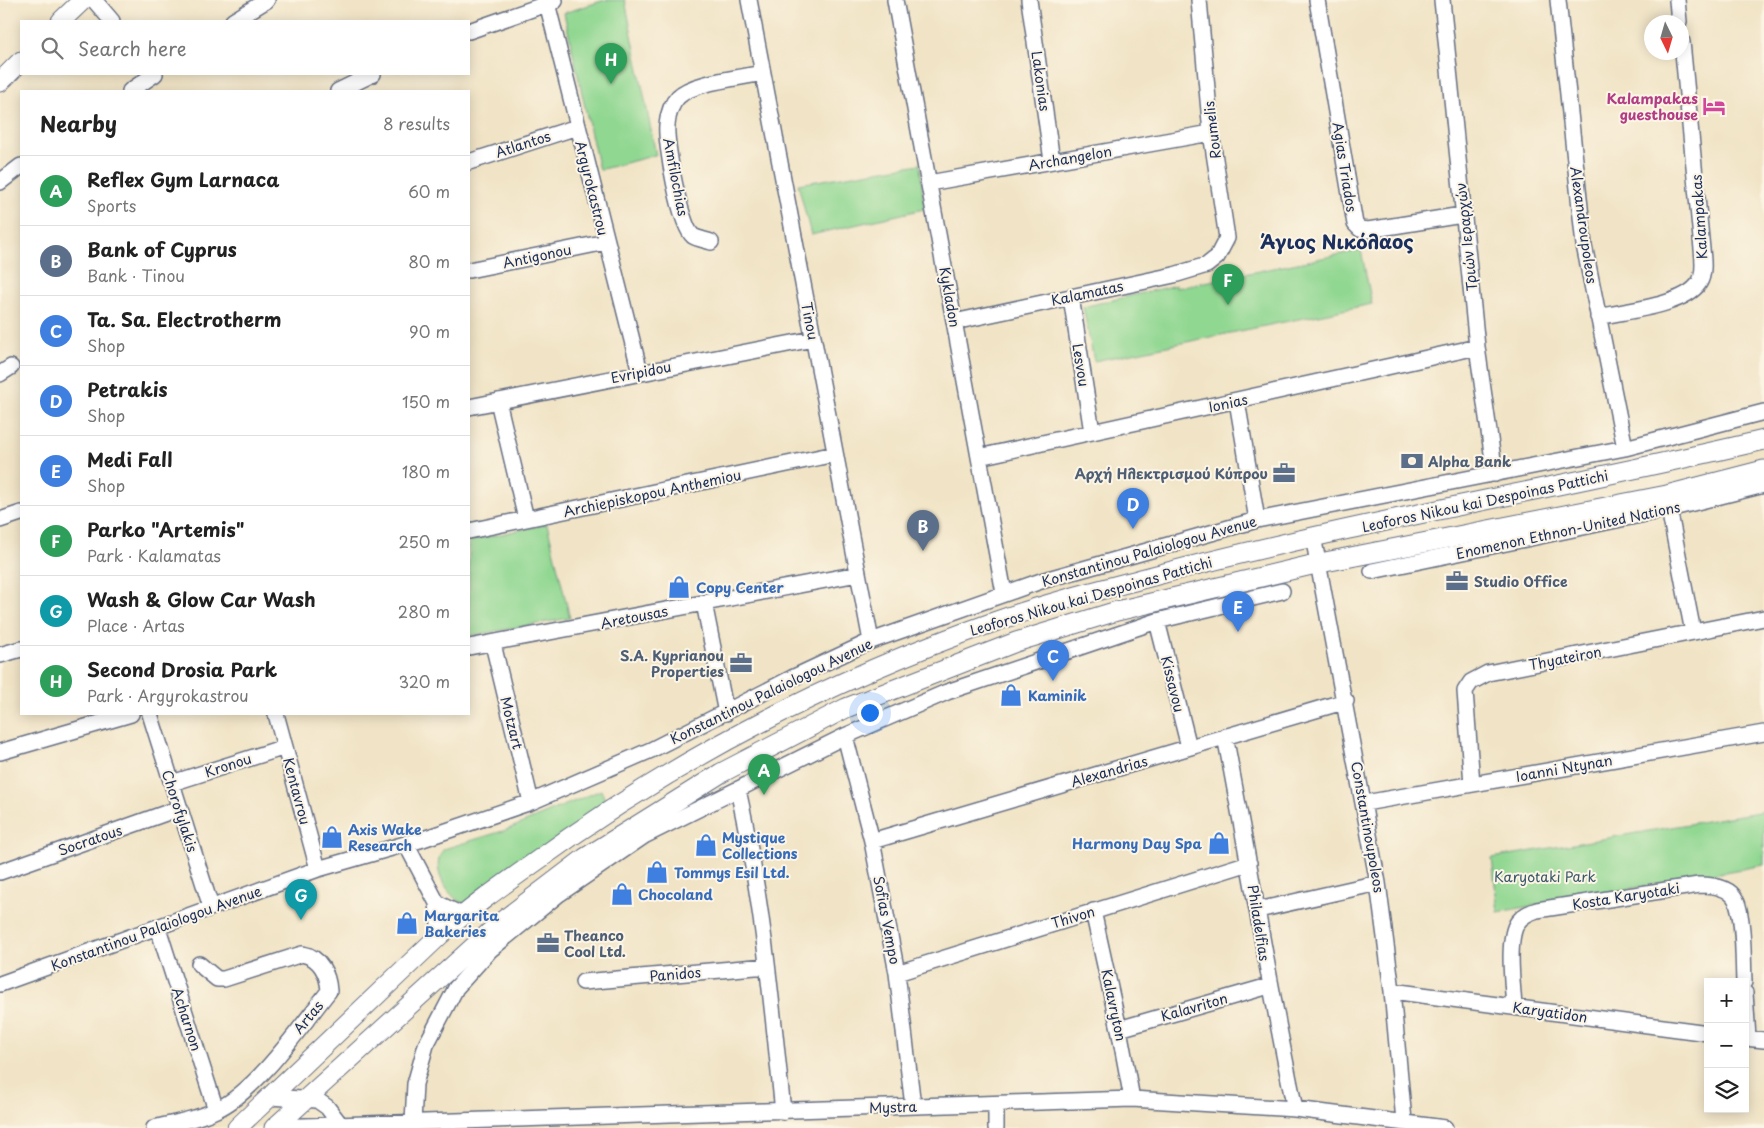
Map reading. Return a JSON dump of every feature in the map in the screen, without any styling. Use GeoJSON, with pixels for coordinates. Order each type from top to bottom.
{"type":"FeatureCollection","features":[{"type":"Feature","properties":{"kind":"main road"},"geometry":{"type":"LineString","coordinates":[[62,20],[83,0]]}},
{"type":"Feature","properties":{"kind":"main road"},"geometry":{"type":"LineString","coordinates":[[0,82],[20,62]]}},
{"type":"Feature","properties":{"kind":"main road","name":"Leoforos Nikou kai Despoinas Pattichi"},"geometry":{"type":"LineString","coordinates":[[237,1128],[440,934],[462,915],[593,819],[705,752],[866,671],[997,621],[1148,577],[1314,536],[1658,465],[1764,440]]}},
{"type":"Feature","properties":{"kind":"main road","name":"Leoforos Nikou kai Despoinas Pattichi"},"geometry":{"type":"LineString","coordinates":[[274,1128],[501,922],[584,858],[721,773],[846,708],[1016,642],[1117,612],[1320,563],[1667,495],[1764,470]]}},
{"type":"Feature","properties":{"kind":"street"},"geometry":{"type":"LineString","coordinates":[[94,0],[111,20]]}},
{"type":"Feature","properties":{"kind":"street"},"geometry":{"type":"LineString","coordinates":[[235,20],[267,0]]}},
{"type":"Feature","properties":{"kind":"street","name":"Tinou"},"geometry":{"type":"LineString","coordinates":[[749,0],[871,641]]}},
{"type":"Feature","properties":{"kind":"street","name":"Kykladon"},"geometry":{"type":"LineString","coordinates":[[895,0],[1004,593]]}},
{"type":"Feature","properties":{"kind":"street","name":"Lakonias"},"geometry":{"type":"LineString","coordinates":[[1029,0],[1052,161]]}},
{"type":"Feature","properties":{"kind":"street","name":"Roumelis"},"geometry":{"type":"LineString","coordinates":[[1199,0],[1211,133],[1228,238],[1217,256]]}},
{"type":"Feature","properties":{"kind":"street","name":"Agias Triados"},"geometry":{"type":"LineString","coordinates":[[1317,0],[1355,224],[1360,230],[1368,230],[1462,215]]}},
{"type":"Feature","properties":{"kind":"street","name":"Τριών Ιεραρχών"},"geometry":{"type":"LineString","coordinates":[[1442,0],[1462,215],[1477,347],[1495,474]]}},
{"type":"Feature","properties":{"kind":"street","name":"Alexandroupoleos"},"geometry":{"type":"LineString","coordinates":[[1558,0],[1584,245],[1625,448]]}},
{"type":"Feature","properties":{"kind":"street"},"geometry":{"type":"LineString","coordinates":[[1677,0],[1678,15]]}},
{"type":"Feature","properties":{"kind":"street"},"geometry":{"type":"LineString","coordinates":[[470,31],[552,2]]}},
{"type":"Feature","properties":{"kind":"street","name":"Argyrokastrou"},"geometry":{"type":"LineString","coordinates":[[552,2],[577,127],[640,372]]}},
{"type":"Feature","properties":{"kind":"street","name":"Kalampakas"},"geometry":{"type":"LineString","coordinates":[[1598,317],[1676,300],[1690,292],[1699,282],[1703,269],[1702,249],[1684,60]]}},
{"type":"Feature","properties":{"kind":"street","name":"Amfilochias"},"geometry":{"type":"LineString","coordinates":[[712,242],[693,236],[685,225],[681,213],[668,148],[666,126],[670,108],[678,96],[692,88],[762,74]]}},
{"type":"Feature","properties":{"kind":"street"},"geometry":{"type":"LineString","coordinates":[[131,90],[154,75]]}},
{"type":"Feature","properties":{"kind":"street"},"geometry":{"type":"LineString","coordinates":[[340,90],[371,75]]}},
{"type":"Feature","properties":{"kind":"street","name":"Atlantos"},"geometry":{"type":"LineString","coordinates":[[470,162],[577,127]]}},
{"type":"Feature","properties":{"kind":"street","name":"Archangelon"},"geometry":{"type":"LineString","coordinates":[[929,182],[1211,133]]}},
{"type":"Feature","properties":{"kind":"street"},"geometry":{"type":"LineString","coordinates":[[0,182],[20,167]]}},
{"type":"Feature","properties":{"kind":"street","name":"Antigonou"},"geometry":{"type":"LineString","coordinates":[[470,270],[606,242]]}},
{"type":"Feature","properties":{"kind":"street","name":"Kalamatas"},"geometry":{"type":"LineString","coordinates":[[954,322],[1193,270],[1207,265],[1217,256]]}},
{"type":"Feature","properties":{"kind":"street","name":"Lesvou"},"geometry":{"type":"LineString","coordinates":[[1071,297],[1092,432]]}},
{"type":"Feature","properties":{"kind":"street","name":"Evripidou"},"geometry":{"type":"LineString","coordinates":[[470,407],[813,339]]}},
{"type":"Feature","properties":{"kind":"street","name":"Ionias"},"geometry":{"type":"LineString","coordinates":[[979,457],[1477,347]]}},
{"type":"Feature","properties":{"kind":"street"},"geometry":{"type":"LineString","coordinates":[[498,401],[526,519]]}},
{"type":"Feature","properties":{"kind":"street"},"geometry":{"type":"LineString","coordinates":[[1237,401],[1257,520]]}},
{"type":"Feature","properties":{"kind":"street","name":"Konstantinou Palaiologou Avenue"},"geometry":{"type":"LineString","coordinates":[[0,984],[318,869],[406,844],[532,802],[651,750],[871,641],[1004,593],[1257,520],[1625,448],[1764,412]]}},
{"type":"Feature","properties":{"kind":"street","name":"Archiepiskopou Anthemiou"},"geometry":{"type":"LineString","coordinates":[[470,531],[835,454]]}},
{"type":"Feature","properties":{"kind":"street","name":"Enomenon Ethnon-United Nations"},"geometry":{"type":"LineString","coordinates":[[1372,571],[1669,509],[1764,485]]}},
{"type":"Feature","properties":{"kind":"street"},"geometry":{"type":"LineString","coordinates":[[1669,509],[1694,632]]}},
{"type":"Feature","properties":{"kind":"street"},"geometry":{"type":"LineString","coordinates":[[0,520],[20,513]]}},
{"type":"Feature","properties":{"kind":"street","name":"Constantinoupoleos"},"geometry":{"type":"LineString","coordinates":[[1314,536],[1320,563],[1323,594],[1346,701],[1378,883],[1392,990],[1404,1122]]}},
{"type":"Feature","properties":{"kind":"street","name":"Aretousas"},"geometry":{"type":"LineString","coordinates":[[470,648],[858,574]]}},
{"type":"Feature","properties":{"kind":"street"},"geometry":{"type":"LineString","coordinates":[[414,1122],[416,1084],[426,1045],[456,988],[490,950],[559,894],[644,836],[845,736],[946,692],[1157,621],[1282,591]]}},
{"type":"Feature","properties":{"kind":"street"},"geometry":{"type":"LineString","coordinates":[[704,603],[726,713]]}},
{"type":"Feature","properties":{"kind":"street","name":"Thyateiron"},"geometry":{"type":"LineString","coordinates":[[1472,784],[1464,704],[1465,691],[1471,682],[1488,672],[1764,618]]}},
{"type":"Feature","properties":{"kind":"street","name":"Kissavou"},"geometry":{"type":"LineString","coordinates":[[1157,621],[1189,747]]}},
{"type":"Feature","properties":{"kind":"street","name":"Motzart"},"geometry":{"type":"LineString","coordinates":[[493,644],[532,802]]}},
{"type":"Feature","properties":{"kind":"street"},"geometry":{"type":"LineString","coordinates":[[0,655],[20,649]]}},
{"type":"Feature","properties":{"kind":"street","name":"Alexandrias"},"geometry":{"type":"LineString","coordinates":[[872,841],[1346,701]]}},
{"type":"Feature","properties":{"kind":"street"},"geometry":{"type":"LineString","coordinates":[[0,752],[128,715]]}},
{"type":"Feature","properties":{"kind":"street","name":"Chorofylakis"},"geometry":{"type":"LineString","coordinates":[[150,715],[211,908]]}},
{"type":"Feature","properties":{"kind":"street","name":"Kentavrou"},"geometry":{"type":"LineString","coordinates":[[276,715],[318,869]]}},
{"type":"Feature","properties":{"kind":"street","name":"Ioanni Ntynan"},"geometry":{"type":"LineString","coordinates":[[1364,803],[1764,733]]}},
{"type":"Feature","properties":{"kind":"street","name":"Sofias Vempo"},"geometry":{"type":"LineString","coordinates":[[845,736],[872,841],[897,973],[913,1106]]}},
{"type":"Feature","properties":{"kind":"street","name":"Philadelfias"},"geometry":{"type":"LineString","coordinates":[[1225,736],[1258,910],[1269,986],[1295,1109]]}},
{"type":"Feature","properties":{"kind":"street","name":"Kronou"},"geometry":{"type":"LineString","coordinates":[[172,783],[285,747]]}},
{"type":"Feature","properties":{"kind":"street"},"geometry":{"type":"LineString","coordinates":[[738,790],[749,838],[767,966],[783,1112]]}},
{"type":"Feature","properties":{"kind":"street","name":"Socratous"},"geometry":{"type":"LineString","coordinates":[[0,872],[180,808]]}},
{"type":"Feature","properties":{"kind":"street"},"geometry":{"type":"LineString","coordinates":[[406,844],[438,903],[440,934]]}},
{"type":"Feature","properties":{"kind":"street","name":"Thivon"},"geometry":{"type":"LineString","coordinates":[[897,973],[1249,863]]}},
{"type":"Feature","properties":{"kind":"street"},"geometry":{"type":"LineString","coordinates":[[1258,910],[1378,883]]}},
{"type":"Feature","properties":{"kind":"street","name":"Kosta Karyotaki"},"geometry":{"type":"LineString","coordinates":[[1514,1007],[1512,935],[1517,923],[1525,914],[1537,910],[1699,884],[1713,885],[1726,890],[1736,899],[1740,914],[1744,978]]}},
{"type":"Feature","properties":{"kind":"street"},"geometry":{"type":"LineString","coordinates":[[438,903],[462,915]]}},
{"type":"Feature","properties":{"kind":"street","name":"Kalavryton"},"geometry":{"type":"LineString","coordinates":[[1093,911],[1132,1099]]}},
{"type":"Feature","properties":{"kind":"street","name":"Acharnon"},"geometry":{"type":"LineString","coordinates":[[158,928],[216,1110]]}},
{"type":"Feature","properties":{"kind":"street","name":"Artas"},"geometry":{"type":"LineString","coordinates":[[154,1128],[216,1110],[239,1096],[256,1080],[329,992],[329,982],[320,964],[312,956],[302,954],[229,979],[217,979],[199,964]]}},
{"type":"Feature","properties":{"kind":"street","name":"Panidos"},"geometry":{"type":"LineString","coordinates":[[583,982],[767,966]]}},
{"type":"Feature","properties":{"kind":"street","name":"Kalavriton"},"geometry":{"type":"LineString","coordinates":[[1119,1029],[1269,986]]}},
{"type":"Feature","properties":{"kind":"street","name":"Karyatidon"},"geometry":{"type":"LineString","coordinates":[[1392,990],[1704,1032]]}},
{"type":"Feature","properties":{"kind":"street"},"geometry":{"type":"LineString","coordinates":[[1749,1038],[1764,1040]]}},
{"type":"Feature","properties":{"kind":"street"},"geometry":{"type":"LineString","coordinates":[[269,1097],[307,1099],[322,1102],[340,1124]]}},
{"type":"Feature","properties":{"kind":"street","name":"Mystra"},"geometry":{"type":"LineString","coordinates":[[274,1128],[414,1122],[534,1123],[913,1106],[1132,1099],[1295,1109],[1445,1128]]}},
{"type":"Feature","properties":{"kind":"street"},"geometry":{"type":"LineString","coordinates":[[996,1104],[996,1128]]}},
{"type":"Feature","properties":{"kind":"green space"},"geometry":{"type":"Polygon","coordinates":[[[605,0],[625,0],[656,155],[599,170],[564,13],[605,0]]]}},
{"type":"Feature","properties":{"kind":"green space"},"geometry":{"type":"Polygon","coordinates":[[[920,164],[924,209],[811,235],[798,184],[920,164]]]}},
{"type":"Feature","properties":{"kind":"green space"},"geometry":{"type":"Polygon","coordinates":[[[1361,250],[1372,304],[1094,361],[1083,307],[1176,285],[1176,288],[1361,250]]]}},
{"type":"Feature","properties":{"kind":"green space"},"geometry":{"type":"Polygon","coordinates":[[[547,524],[570,618],[470,636],[470,541],[547,524]]]}},
{"type":"Feature","properties":{"kind":"green space"},"geometry":{"type":"Polygon","coordinates":[[[601,790],[608,807],[464,904],[457,900],[446,888],[439,872],[438,864],[444,849],[506,830],[601,790]]]}},
{"type":"Feature","properties":{"kind":"green space","name":"Karyotaki Park"},"geometry":{"type":"Polygon","coordinates":[[[1764,811],[1764,865],[1498,912],[1492,858],[1764,811]]]}},
{"type":"Feature","properties":{"kind":"place","name":"Second Drosia Park"},"geometry":{"type":"Point","coordinates":[611,84]}},
{"type":"Feature","properties":{"kind":"place","name":"Kalampakas guesthouse"},"geometry":{"type":"Point","coordinates":[1714,106]}},
{"type":"Feature","properties":{"kind":"place","name":"Parko \"Artemis\""},"geometry":{"type":"Point","coordinates":[1228,305]}},
{"type":"Feature","properties":{"kind":"place","name":"Alpha Bank"},"geometry":{"type":"Point","coordinates":[1412,461]}},
{"type":"Feature","properties":{"kind":"place","name":"Αρχή Ηλεκτρισμού Κύπρου"},"geometry":{"type":"Point","coordinates":[1284,473]}},
{"type":"Feature","properties":{"kind":"place","name":"Petrakis"},"geometry":{"type":"Point","coordinates":[1133,529]}},
{"type":"Feature","properties":{"kind":"place","name":"Bank of Cyprus"},"geometry":{"type":"Point","coordinates":[923,551]}},
{"type":"Feature","properties":{"kind":"place","name":"Studio Office"},"geometry":{"type":"Point","coordinates":[1457,581]}},
{"type":"Feature","properties":{"kind":"place","name":"Copy Center"},"geometry":{"type":"Point","coordinates":[679,587]}},
{"type":"Feature","properties":{"kind":"place","name":"Medi Fall"},"geometry":{"type":"Point","coordinates":[1238,632]}},
{"type":"Feature","properties":{"kind":"place","name":"S.A. Kyprianou Properties"},"geometry":{"type":"Point","coordinates":[741,663]}},
{"type":"Feature","properties":{"kind":"place","name":"Ta. Sa. Electrotherm"},"geometry":{"type":"Point","coordinates":[1053,681]}},
{"type":"Feature","properties":{"kind":"place","name":"Kaminik"},"geometry":{"type":"Point","coordinates":[1011,695]}},
{"type":"Feature","properties":{"kind":"place","name":"Reflex Gym Larnaca"},"geometry":{"type":"Point","coordinates":[764,795]}},
{"type":"Feature","properties":{"kind":"place","name":"Axis Wake Research"},"geometry":{"type":"Point","coordinates":[332,837]}},
{"type":"Feature","properties":{"kind":"place","name":"Harmony Day Spa"},"geometry":{"type":"Point","coordinates":[1219,843]}},
{"type":"Feature","properties":{"kind":"place","name":"Mystique Collections"},"geometry":{"type":"Point","coordinates":[706,845]}},
{"type":"Feature","properties":{"kind":"place","name":"Tommys Esil Ltd."},"geometry":{"type":"Point","coordinates":[657,872]}},
{"type":"Feature","properties":{"kind":"place","name":"Chocoland"},"geometry":{"type":"Point","coordinates":[622,894]}},
{"type":"Feature","properties":{"kind":"place","name":"Wash & Glow Car Wash"},"geometry":{"type":"Point","coordinates":[301,920]}},
{"type":"Feature","properties":{"kind":"place","name":"Margarita Bakeries"},"geometry":{"type":"Point","coordinates":[407,923]}},
{"type":"Feature","properties":{"kind":"place","name":"Theanco Cool Ltd."},"geometry":{"type":"Point","coordinates":[548,943]}},
{"type":"Feature","properties":{"kind":"district","name":"Άγιος Νικόλαος"},"geometry":{"type":"Point","coordinates":[1337,241]}}]}
